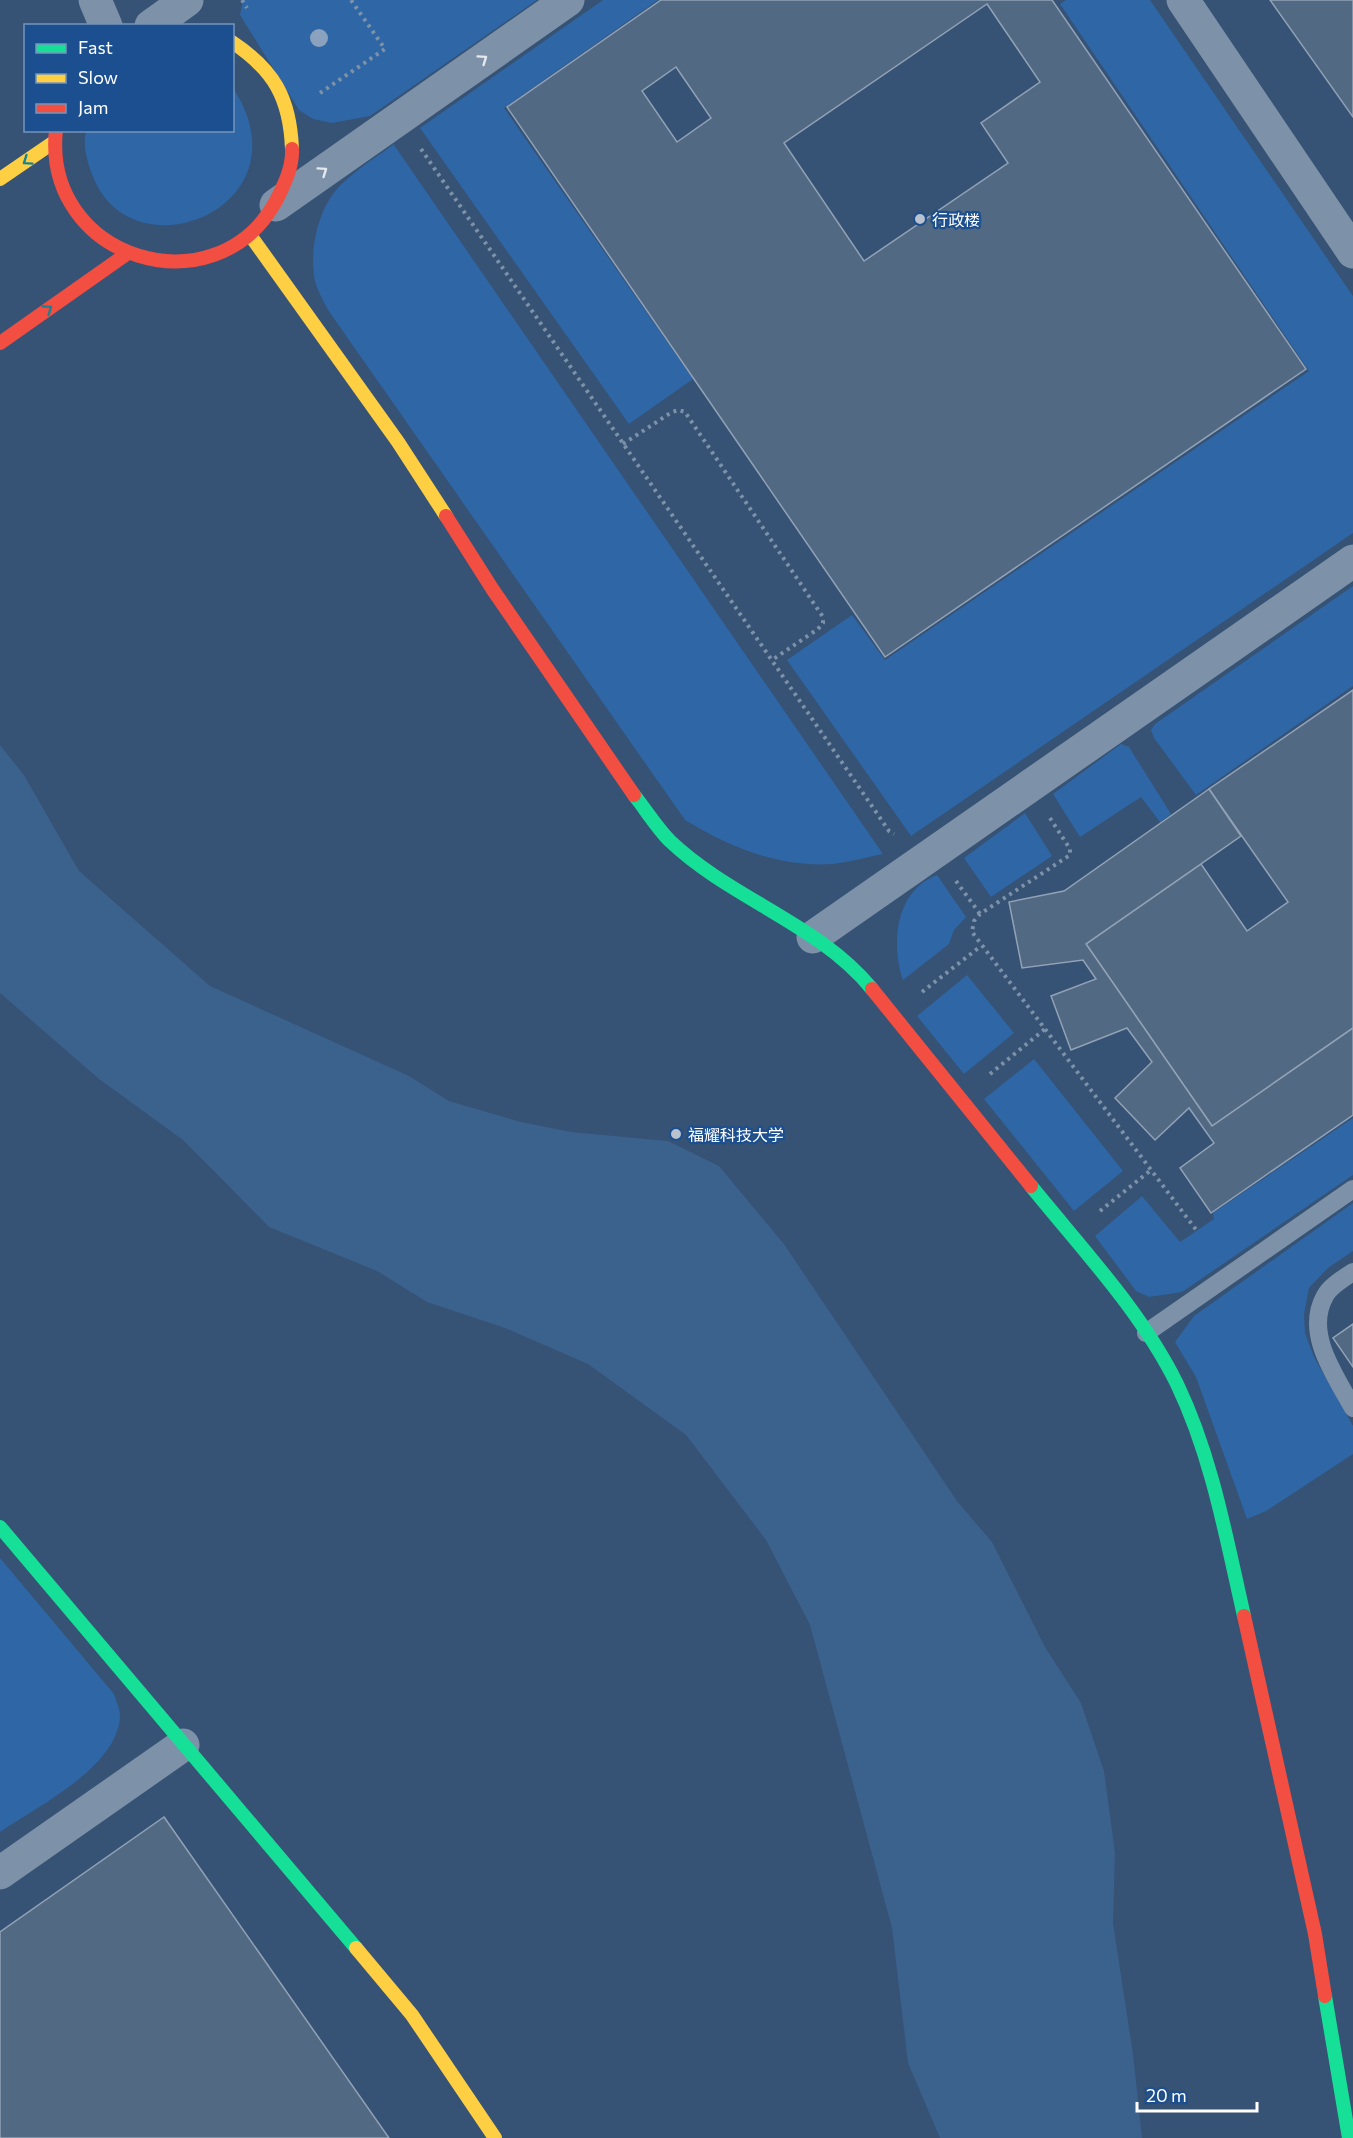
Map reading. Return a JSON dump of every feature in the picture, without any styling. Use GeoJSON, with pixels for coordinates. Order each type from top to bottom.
{"type":"FeatureCollection","features":[{"type":"Feature","properties":{"kind":"street"},"geometry":{"type":"LineString","coordinates":[[95,0],[105,24]]}},
{"type":"Feature","properties":{"kind":"street"},"geometry":{"type":"LineString","coordinates":[[154,24],[187,0]]}},
{"type":"Feature","properties":{"kind":"street"},"geometry":{"type":"LineString","coordinates":[[55,136],[60,180],[77,214],[105,242],[140,259],[179,263],[216,255],[250,235],[276,205],[568,0]]}},
{"type":"Feature","properties":{"kind":"street"},"geometry":{"type":"LineString","coordinates":[[1183,0],[1353,252]]}},
{"type":"Feature","properties":{"kind":"street"},"geometry":{"type":"LineString","coordinates":[[234,43],[257,58],[280,91],[291,128],[290,168],[276,205]]}},
{"type":"Feature","properties":{"kind":"street"},"geometry":{"type":"LineString","coordinates":[[0,179],[55,136]]}},
{"type":"Feature","properties":{"kind":"street"},"geometry":{"type":"LineString","coordinates":[[250,235],[398,442],[493,590],[625,783],[670,841],[714,875],[813,937],[860,974],[1146,1333],[1177,1385],[1212,1472],[1315,1935],[1349,2138]]}},
{"type":"Feature","properties":{"kind":"street"},"geometry":{"type":"LineString","coordinates":[[0,343],[128,253]]}},
{"type":"Feature","properties":{"kind":"street"},"geometry":{"type":"LineString","coordinates":[[813,937],[1353,561]]}},
{"type":"Feature","properties":{"kind":"street"},"geometry":{"type":"LineString","coordinates":[[0,1527],[412,2015],[495,2138]]}},
{"type":"Feature","properties":{"kind":"street"},"geometry":{"type":"LineString","coordinates":[[0,1873],[183,1745]]}},
{"type":"Feature","properties":{"kind":"lane"},"geometry":{"type":"LineString","coordinates":[[1146,1333],[1353,1189]]}},
{"type":"Feature","properties":{"kind":"lane"},"geometry":{"type":"LineString","coordinates":[[1353,1272],[1325,1294],[1316,1319],[1326,1359],[1353,1408]]}},
{"type":"Feature","properties":{"kind":"path"},"geometry":{"type":"LineString","coordinates":[[319,94],[385,49],[351,0]]}},
{"type":"Feature","properties":{"kind":"path"},"geometry":{"type":"LineString","coordinates":[[399,118],[889,831],[932,853]]}},
{"type":"Feature","properties":{"kind":"path"},"geometry":{"type":"LineString","coordinates":[[623,444],[679,410],[685,412],[692,422],[823,617],[823,623],[818,629],[772,660]]}},
{"type":"Feature","properties":{"kind":"path"},"geometry":{"type":"LineString","coordinates":[[1029,786],[1070,849],[1070,855],[980,915],[972,928],[981,946],[1197,1231]]}},
{"type":"Feature","properties":{"kind":"path"},"geometry":{"type":"LineString","coordinates":[[893,1015],[981,946]]}},
{"type":"Feature","properties":{"kind":"path"},"geometry":{"type":"LineString","coordinates":[[959,1099],[1045,1029]]}},
{"type":"Feature","properties":{"kind":"path"},"geometry":{"type":"LineString","coordinates":[[1070,1236],[1151,1170]]}},
{"type":"Feature","properties":{"kind":"shaded area"},"geometry":{"type":"Polygon","coordinates":[[[243,0],[537,0],[370,116],[332,123],[313,119],[299,110],[240,15],[243,0]]]}},
{"type":"Feature","properties":{"kind":"shaded area"},"geometry":{"type":"Polygon","coordinates":[[[603,0],[658,0],[504,108],[693,379],[629,424],[420,128],[603,0]]]}},
{"type":"Feature","properties":{"kind":"shaded area"},"geometry":{"type":"Polygon","coordinates":[[[1066,0],[1150,0],[1353,296],[1353,533],[911,836],[787,660],[852,615],[885,660],[1309,371],[1060,4],[1066,0]]]}},
{"type":"Feature","properties":{"kind":"shaded area"},"geometry":{"type":"Polygon","coordinates":[[[234,90],[251,130],[250,166],[234,194],[208,214],[176,224],[144,223],[115,208],[94,179],[85,149],[86,132],[234,132],[234,90]]]}},
{"type":"Feature","properties":{"kind":"shaded area"},"geometry":{"type":"Polygon","coordinates":[[[394,144],[883,854],[833,864],[794,863],[737,847],[685,820],[328,310],[316,284],[313,263],[315,237],[323,212],[336,190],[345,181],[394,144]]]}},
{"type":"Feature","properties":{"kind":"shaded area"},"geometry":{"type":"Polygon","coordinates":[[[1353,586],[1353,686],[1196,795],[1154,738],[1151,730],[1155,724],[1353,586]]]}},
{"type":"Feature","properties":{"kind":"shaded area"},"geometry":{"type":"Polygon","coordinates":[[[1121,744],[1129,747],[1171,814],[1160,822],[1141,797],[1080,837],[1053,794],[1121,744]]]}},
{"type":"Feature","properties":{"kind":"shaded area"},"geometry":{"type":"Polygon","coordinates":[[[0,745],[24,775],[79,871],[210,986],[409,1076],[449,1101],[521,1122],[571,1132],[668,1141],[719,1166],[784,1244],[957,1501],[992,1542],[1045,1647],[1081,1703],[1104,1771],[1115,1852],[1113,1923],[1133,2054],[1142,2138],[940,2138],[908,2063],[892,1928],[810,1625],[766,1540],[686,1435],[588,1364],[505,1328],[427,1302],[377,1271],[269,1227],[183,1140],[99,1079],[0,993],[0,745]]]}},
{"type":"Feature","properties":{"kind":"shaded area"},"geometry":{"type":"Polygon","coordinates":[[[1025,813],[1052,856],[991,897],[964,858],[1025,813]]]}},
{"type":"Feature","properties":{"kind":"shaded area"},"geometry":{"type":"Polygon","coordinates":[[[937,875],[966,917],[954,930],[949,944],[903,980],[897,950],[900,920],[912,893],[937,875]]]}},
{"type":"Feature","properties":{"kind":"shaded area"},"geometry":{"type":"Polygon","coordinates":[[[967,975],[1014,1033],[964,1074],[917,1016],[967,975]]]}},
{"type":"Feature","properties":{"kind":"shaded area"},"geometry":{"type":"Polygon","coordinates":[[[1034,1059],[1123,1171],[1074,1211],[984,1099],[1034,1059]]]}},
{"type":"Feature","properties":{"kind":"shaded area"},"geometry":{"type":"Polygon","coordinates":[[[1353,1118],[1353,1175],[1182,1292],[1149,1297],[1136,1291],[1095,1236],[1142,1196],[1180,1242],[1214,1219],[1213,1213],[1353,1118]]]}},
{"type":"Feature","properties":{"kind":"shaded area"},"geometry":{"type":"Polygon","coordinates":[[[1353,1203],[1353,1251],[1328,1268],[1309,1288],[1304,1314],[1305,1333],[1314,1357],[1353,1426],[1353,1454],[1266,1511],[1247,1519],[1196,1377],[1175,1342],[1194,1316],[1353,1203]]]}},
{"type":"Feature","properties":{"kind":"shaded area"},"geometry":{"type":"Polygon","coordinates":[[[0,1558],[114,1694],[120,1716],[116,1735],[106,1752],[91,1768],[74,1783],[0,1832],[0,1558]]]}},
{"type":"Feature","properties":{"kind":"building"},"geometry":{"type":"Polygon","coordinates":[[[661,0],[1052,0],[1306,369],[885,657],[507,107],[661,0]],[[987,4],[784,143],[864,261],[1008,163],[981,123],[1040,82],[987,4]],[[676,67],[642,91],[677,142],[711,118],[676,67]]]}},
{"type":"Feature","properties":{"kind":"building"},"geometry":{"type":"Polygon","coordinates":[[[1270,0],[1353,0],[1353,117],[1270,0]]]}},
{"type":"Feature","properties":{"kind":"building"},"geometry":{"type":"Polygon","coordinates":[[[1353,690],[1353,1028],[1212,1126],[1086,944],[1201,864],[1247,931],[1288,902],[1209,789],[1353,690]]]}},
{"type":"Feature","properties":{"kind":"building"},"geometry":{"type":"Polygon","coordinates":[[[1209,789],[1241,836],[1086,944],[1212,1126],[1353,1028],[1353,1115],[1211,1213],[1180,1168],[1214,1143],[1189,1108],[1155,1140],[1115,1098],[1152,1062],[1127,1028],[1071,1050],[1051,996],[1096,979],[1083,960],[1022,968],[1009,902],[1064,891],[1209,789]]]}},
{"type":"Feature","properties":{"kind":"building"},"geometry":{"type":"Polygon","coordinates":[[[1353,1324],[1353,1367],[1333,1338],[1353,1324]]]}},
{"type":"Feature","properties":{"kind":"building"},"geometry":{"type":"Polygon","coordinates":[[[164,1817],[389,2138],[0,2138],[0,1932],[164,1817]]]}},
{"type":"Feature","properties":{"kind":"traffic: fast"},"geometry":{"type":"LineString","coordinates":[[634,795],[665,836],[694,861],[827,947],[851,966],[872,989]]}},
{"type":"Feature","properties":{"kind":"traffic: fast"},"geometry":{"type":"LineString","coordinates":[[1031,1186],[1128,1306],[1146,1331],[1177,1384],[1209,1469],[1244,1616]]}},
{"type":"Feature","properties":{"kind":"traffic: fast"},"geometry":{"type":"LineString","coordinates":[[0,1527],[356,1948]]}},
{"type":"Feature","properties":{"kind":"traffic: fast"},"geometry":{"type":"LineString","coordinates":[[1325,1996],[1349,2138]]}},
{"type":"Feature","properties":{"kind":"traffic: slow"},"geometry":{"type":"LineString","coordinates":[[234,43],[259,63],[277,87],[288,115],[292,149]]}},
{"type":"Feature","properties":{"kind":"traffic: slow"},"geometry":{"type":"LineString","coordinates":[[0,179],[54,142]]}},
{"type":"Feature","properties":{"kind":"traffic: slow"},"geometry":{"type":"LineString","coordinates":[[250,235],[398,442],[446,516]]}},
{"type":"Feature","properties":{"kind":"traffic: slow"},"geometry":{"type":"LineString","coordinates":[[356,1948],[412,2015],[495,2138]]}},
{"type":"Feature","properties":{"kind":"traffic: jam"},"geometry":{"type":"LineString","coordinates":[[56,132],[59,175],[76,211],[103,238],[138,255],[176,261],[214,255],[248,235],[276,201],[285,182],[292,149]]}},
{"type":"Feature","properties":{"kind":"traffic: jam"},"geometry":{"type":"LineString","coordinates":[[0,343],[128,253]]}},
{"type":"Feature","properties":{"kind":"traffic: jam"},"geometry":{"type":"LineString","coordinates":[[446,516],[493,590],[634,795]]}},
{"type":"Feature","properties":{"kind":"traffic: jam"},"geometry":{"type":"LineString","coordinates":[[872,989],[1031,1186]]}},
{"type":"Feature","properties":{"kind":"traffic: jam"},"geometry":{"type":"LineString","coordinates":[[1244,1616],[1315,1934],[1325,1996]]}},
{"type":"Feature","properties":{"kind":"place","name":"行政楼"},"geometry":{"type":"Point","coordinates":[920,219]}},
{"type":"Feature","properties":{"kind":"place","name":"福耀科技大学"},"geometry":{"type":"Point","coordinates":[676,1134]}}]}
